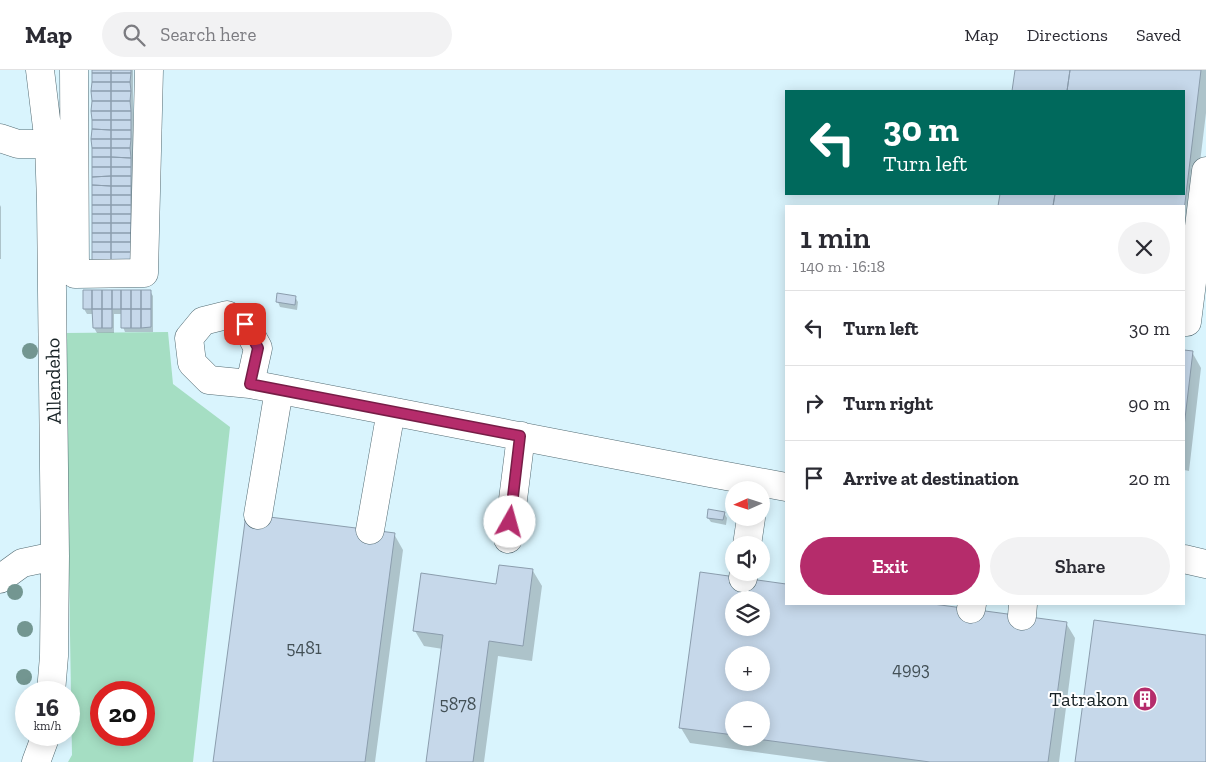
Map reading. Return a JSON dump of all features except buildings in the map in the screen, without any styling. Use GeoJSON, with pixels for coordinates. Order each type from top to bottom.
{"type":"FeatureCollection","features":[{"type":"Feature","properties":{"kind":"street","name":"Allendeho"},"geometry":{"type":"LineString","coordinates":[[40,70],[63,279],[52,681]]}},
{"type":"Feature","properties":{"kind":"street"},"geometry":{"type":"LineString","coordinates":[[74,70],[63,279],[144,273],[149,70]]}},
{"type":"Feature","properties":{"kind":"street"},"geometry":{"type":"LineString","coordinates":[[0,138],[18,144],[49,144]]}},
{"type":"Feature","properties":{"kind":"street"},"geometry":{"type":"LineString","coordinates":[[1187,322],[1206,171]]}},
{"type":"Feature","properties":{"kind":"street"},"geometry":{"type":"LineString","coordinates":[[250,384],[520,436],[732,481]]}},
{"type":"Feature","properties":{"kind":"street"},"geometry":{"type":"LineString","coordinates":[[258,515],[279,390]]}},
{"type":"Feature","properties":{"kind":"street"},"geometry":{"type":"LineString","coordinates":[[370,530],[391,411]]}},
{"type":"Feature","properties":{"kind":"street"},"geometry":{"type":"LineString","coordinates":[[508,539],[520,436]]}},
{"type":"Feature","properties":{"kind":"street"},"geometry":{"type":"LineString","coordinates":[[770,486],[785,487]]}},
{"type":"Feature","properties":{"kind":"street"},"geometry":{"type":"LineString","coordinates":[[0,579],[22,563],[55,556]]}},
{"type":"Feature","properties":{"kind":"street"},"geometry":{"type":"LineString","coordinates":[[1185,559],[1206,564]]}},
{"type":"Feature","properties":{"kind":"street"},"geometry":{"type":"LineString","coordinates":[[36,762],[42,746]]}},
{"type":"Feature","properties":{"kind":"green space"},"geometry":{"type":"Polygon","coordinates":[[[168,332],[173,384],[230,427],[193,762],[68,762],[72,755],[72,746],[80,746],[80,681],[71,681],[65,333],[168,332]]]}},
{"type":"Feature","properties":{"kind":"place","name":"Tatrakon"},"geometry":{"type":"Point","coordinates":[1145,699]}},
{"type":"Feature","properties":{"kind":"route"},"geometry":{"type":"LineString","coordinates":[[245,324],[258,348],[250,384],[520,436],[510,522]]}}]}
